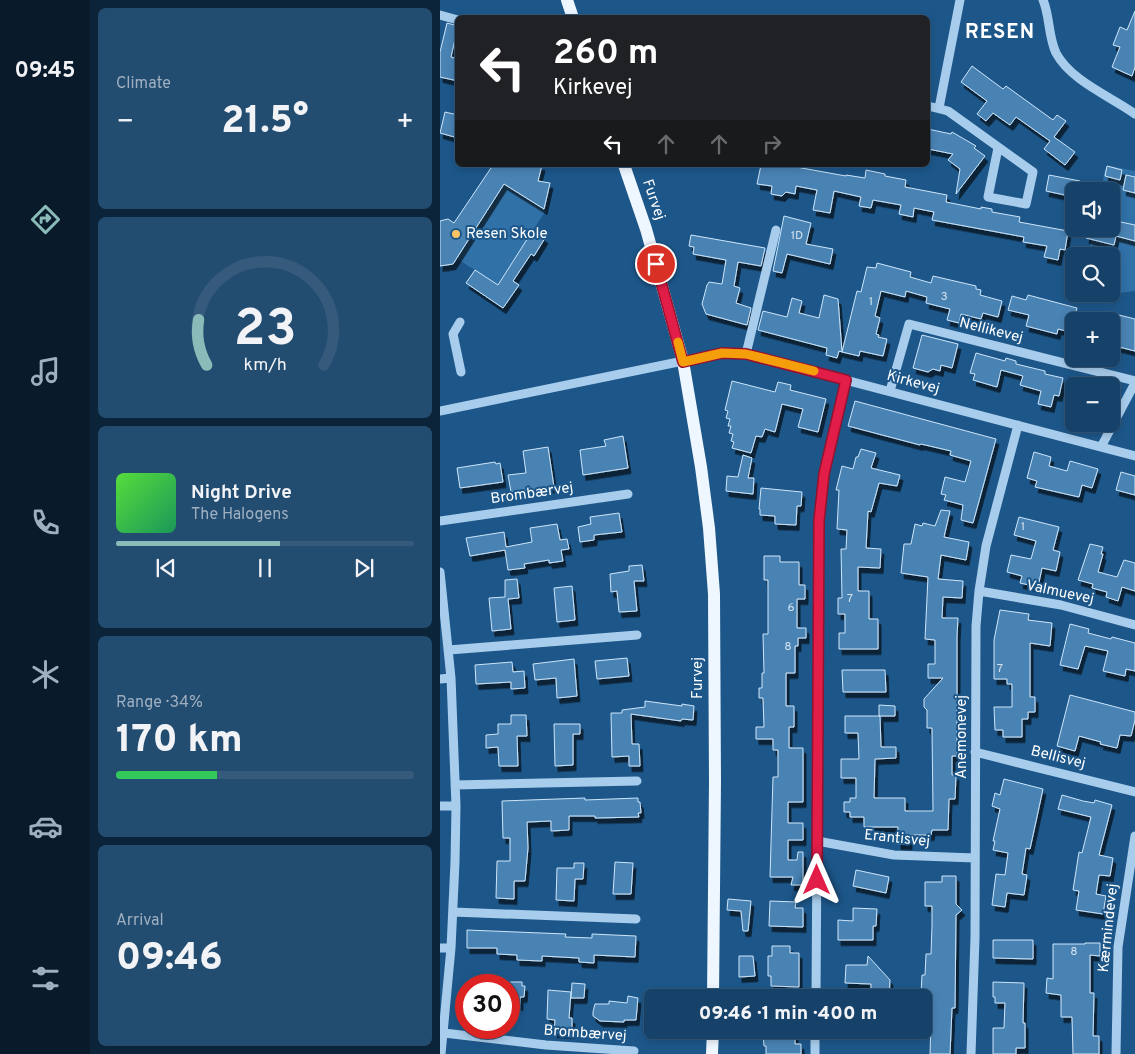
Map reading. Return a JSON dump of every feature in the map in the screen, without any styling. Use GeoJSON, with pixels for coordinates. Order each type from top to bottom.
{"type":"FeatureCollection","features":[{"type":"Feature","properties":{"kind":"main road"},"geometry":{"type":"LineString","coordinates":[[567,0],[572,15]]}},
{"type":"Feature","properties":{"kind":"main road","name":"Furvej"},"geometry":{"type":"LineString","coordinates":[[625,167],[646,229],[683,362],[701,467],[709,528],[714,594],[713,989]]}},
{"type":"Feature","properties":{"kind":"main road"},"geometry":{"type":"LineString","coordinates":[[712,1039],[712,1054]]}},
{"type":"Feature","properties":{"kind":"street"},"geometry":{"type":"LineString","coordinates":[[939,108],[960,0]]}},
{"type":"Feature","properties":{"kind":"street"},"geometry":{"type":"LineString","coordinates":[[1043,0],[1056,53],[1068,68],[1085,83],[1135,114]]}},
{"type":"Feature","properties":{"kind":"street"},"geometry":{"type":"LineString","coordinates":[[440,16],[455,19]]}},
{"type":"Feature","properties":{"kind":"street"},"geometry":{"type":"LineString","coordinates":[[930,106],[948,111],[1033,172],[1026,204],[988,197],[998,148]]}},
{"type":"Feature","properties":{"kind":"street"},"geometry":{"type":"LineString","coordinates":[[746,354],[776,230]]}},
{"type":"Feature","properties":{"kind":"street"},"geometry":{"type":"LineString","coordinates":[[460,322],[453,334],[461,372]]}},
{"type":"Feature","properties":{"kind":"street","name":"Nellikevej"},"geometry":{"type":"LineString","coordinates":[[890,391],[909,324],[1135,382]]}},
{"type":"Feature","properties":{"kind":"street","name":"Kirkevej"},"geometry":{"type":"LineString","coordinates":[[683,362],[722,353],[746,354],[1135,456]]}},
{"type":"Feature","properties":{"kind":"street"},"geometry":{"type":"LineString","coordinates":[[440,411],[683,362]]}},
{"type":"Feature","properties":{"kind":"street"},"geometry":{"type":"LineString","coordinates":[[816,989],[819,521],[824,474],[846,380]]}},
{"type":"Feature","properties":{"kind":"street"},"geometry":{"type":"LineString","coordinates":[[1101,447],[1135,382]]}},
{"type":"Feature","properties":{"kind":"street","name":"Anemonevej"},"geometry":{"type":"LineString","coordinates":[[972,1054],[975,938],[976,626],[986,546],[1018,425]]}},
{"type":"Feature","properties":{"kind":"street","name":"Brombærvej"},"geometry":{"type":"LineString","coordinates":[[440,521],[628,494]]}},
{"type":"Feature","properties":{"kind":"street"},"geometry":{"type":"LineString","coordinates":[[440,572],[451,678],[456,806],[451,948],[441,1054]]}},
{"type":"Feature","properties":{"kind":"street","name":"Valmuevej"},"geometry":{"type":"LineString","coordinates":[[979,592],[1061,605],[1135,624]]}},
{"type":"Feature","properties":{"kind":"street"},"geometry":{"type":"LineString","coordinates":[[449,650],[637,635]]}},
{"type":"Feature","properties":{"kind":"street"},"geometry":{"type":"LineString","coordinates":[[440,679],[451,678]]}},
{"type":"Feature","properties":{"kind":"street","name":"Bellisvej"},"geometry":{"type":"LineString","coordinates":[[975,752],[1135,792]]}},
{"type":"Feature","properties":{"kind":"street"},"geometry":{"type":"LineString","coordinates":[[455,785],[637,781]]}},
{"type":"Feature","properties":{"kind":"street"},"geometry":{"type":"LineString","coordinates":[[440,806],[456,806]]}},
{"type":"Feature","properties":{"kind":"street","name":"Kærmindevej"},"geometry":{"type":"LineString","coordinates":[[1116,1054],[1118,947],[1135,836]]}},
{"type":"Feature","properties":{"kind":"street","name":"Erantisvej"},"geometry":{"type":"LineString","coordinates":[[817,841],[894,855],[975,858]]}},
{"type":"Feature","properties":{"kind":"street"},"geometry":{"type":"LineString","coordinates":[[453,912],[636,919]]}},
{"type":"Feature","properties":{"kind":"street"},"geometry":{"type":"LineString","coordinates":[[440,948],[451,948]]}},
{"type":"Feature","properties":{"kind":"street","name":"Brombærvej"},"geometry":{"type":"LineString","coordinates":[[444,1033],[546,1045],[634,1052]]}},
{"type":"Feature","properties":{"kind":"street"},"geometry":{"type":"LineString","coordinates":[[815,1039],[815,1054]]}},
{"type":"Feature","properties":{"kind":"shaded area"},"geometry":{"type":"Polygon","coordinates":[[[1110,166],[1135,171],[1135,291],[1120,293],[1120,247],[1090,247],[1092,237],[1120,237],[1120,182],[1103,182],[1105,169],[1110,166]]]}},
{"type":"Feature","properties":{"kind":"shaded area"},"geometry":{"type":"Polygon","coordinates":[[[504,184],[546,210],[498,285],[456,258],[504,184]]]}},
{"type":"Feature","properties":{"kind":"building"},"geometry":{"type":"Polygon","coordinates":[[[1135,11],[1135,67],[1132,76],[1112,67],[1120,47],[1113,45],[1120,27],[1127,30],[1135,11]]]}},
{"type":"Feature","properties":{"kind":"building"},"geometry":{"type":"Polygon","coordinates":[[[447,23],[455,25],[455,39],[451,57],[455,58],[455,80],[440,77],[440,52],[447,23]]]}},
{"type":"Feature","properties":{"kind":"building"},"geometry":{"type":"Polygon","coordinates":[[[972,66],[1003,89],[1006,86],[1053,120],[1057,115],[1066,121],[1054,137],[1075,152],[1065,165],[1044,149],[1050,141],[1016,117],[1010,125],[993,113],[986,121],[977,114],[987,101],[961,82],[972,66]]]}},
{"type":"Feature","properties":{"kind":"building"},"geometry":{"type":"Polygon","coordinates":[[[445,112],[455,114],[455,137],[440,133],[445,112]]]}},
{"type":"Feature","properties":{"kind":"building"},"geometry":{"type":"Polygon","coordinates":[[[930,129],[951,134],[952,132],[976,146],[974,148],[985,156],[956,194],[960,169],[948,160],[953,154],[930,149],[930,129]]]}},
{"type":"Feature","properties":{"kind":"building"},"geometry":{"type":"Polygon","coordinates":[[[1107,166],[1122,170],[1120,180],[1105,176],[1107,166]]]}},
{"type":"Feature","properties":{"kind":"building","name":"Resen Skole"},"geometry":{"type":"Polygon","coordinates":[[[492,167],[542,167],[538,181],[550,183],[544,209],[504,184],[453,264],[440,266],[440,221],[448,219],[454,223],[492,167]]]}},
{"type":"Feature","properties":{"kind":"building"},"geometry":{"type":"Polygon","coordinates":[[[761,167],[796,167],[865,178],[866,170],[885,174],[885,176],[906,180],[905,187],[947,195],[946,202],[981,209],[981,207],[992,209],[992,212],[1020,217],[1019,222],[1065,230],[1065,237],[1067,237],[1065,250],[1060,249],[1058,260],[1044,257],[1047,246],[1023,242],[1024,237],[932,220],[934,212],[914,208],[913,217],[899,214],[901,205],[873,200],[871,208],[859,206],[861,197],[834,191],[830,213],[813,210],[817,190],[796,186],[795,194],[786,192],[782,196],[771,194],[772,186],[757,184],[761,167]]]}},
{"type":"Feature","properties":{"kind":"building"},"geometry":{"type":"Polygon","coordinates":[[[1049,175],[1080,181],[1065,182],[1065,195],[1046,191],[1049,175]]]}},
{"type":"Feature","properties":{"kind":"building"},"geometry":{"type":"Polygon","coordinates":[[[1126,175],[1135,177],[1135,193],[1123,190],[1126,175]]]}},
{"type":"Feature","properties":{"kind":"building"},"geometry":{"type":"Polygon","coordinates":[[[784,216],[811,223],[806,244],[833,249],[830,264],[787,254],[782,273],[773,271],[784,216]]]}},
{"type":"Feature","properties":{"kind":"building"},"geometry":{"type":"Polygon","coordinates":[[[1120,222],[1135,225],[1135,241],[1120,237],[1120,222]]]}},
{"type":"Feature","properties":{"kind":"building"},"geometry":{"type":"Polygon","coordinates":[[[533,230],[545,238],[534,256],[531,254],[513,281],[519,285],[503,308],[466,283],[475,270],[498,285],[533,230]]]}},
{"type":"Feature","properties":{"kind":"building"},"geometry":{"type":"Polygon","coordinates":[[[691,235],[765,248],[761,266],[738,262],[734,286],[740,288],[736,303],[751,308],[747,325],[706,314],[702,304],[707,285],[709,282],[722,284],[726,260],[693,254],[694,247],[689,246],[691,235]]]}},
{"type":"Feature","properties":{"kind":"building"},"geometry":{"type":"Polygon","coordinates":[[[1086,237],[1116,237],[1114,245],[1086,237]]]}},
{"type":"Feature","properties":{"kind":"building"},"geometry":{"type":"Polygon","coordinates":[[[877,263],[911,272],[910,277],[931,283],[933,276],[976,286],[976,289],[981,290],[980,295],[1002,301],[998,317],[983,313],[981,319],[961,314],[959,323],[947,320],[950,309],[926,303],[927,297],[906,291],[905,297],[881,291],[875,316],[880,318],[876,334],[879,335],[878,337],[887,339],[883,356],[860,351],[859,356],[842,352],[857,291],[861,292],[867,267],[876,268],[877,263]]]}},
{"type":"Feature","properties":{"kind":"building"},"geometry":{"type":"Polygon","coordinates":[[[824,295],[838,299],[842,352],[839,351],[837,358],[826,355],[827,348],[758,330],[763,311],[787,317],[792,298],[802,301],[799,313],[819,318],[824,295]]]}},
{"type":"Feature","properties":{"kind":"building"},"geometry":{"type":"Polygon","coordinates":[[[1028,295],[1077,308],[1076,312],[1065,312],[1065,331],[1058,329],[1057,334],[1026,326],[1029,315],[1008,310],[1012,296],[1026,300],[1028,295]]]}},
{"type":"Feature","properties":{"kind":"building"},"geometry":{"type":"Polygon","coordinates":[[[1120,315],[1135,319],[1135,351],[1120,347],[1120,315]]]}},
{"type":"Feature","properties":{"kind":"building"},"geometry":{"type":"Polygon","coordinates":[[[922,335],[958,344],[952,368],[941,365],[940,371],[933,369],[928,372],[913,368],[922,335]]]}},
{"type":"Feature","properties":{"kind":"building"},"geometry":{"type":"Polygon","coordinates":[[[976,353],[1005,361],[1006,358],[1016,361],[1016,364],[1045,371],[1045,374],[1063,378],[1059,396],[1054,395],[1051,407],[1038,404],[1041,391],[1020,385],[1023,376],[1001,370],[997,387],[973,380],[975,374],[970,373],[976,353]]]}},
{"type":"Feature","properties":{"kind":"building"},"geometry":{"type":"Polygon","coordinates":[[[732,381],[775,392],[778,382],[791,385],[790,390],[826,399],[818,432],[798,427],[803,409],[782,404],[775,432],[765,429],[762,437],[756,436],[751,453],[732,448],[734,442],[731,441],[733,434],[729,433],[730,419],[726,418],[728,411],[725,410],[732,381]]]}},
{"type":"Feature","properties":{"kind":"building"},"geometry":{"type":"Polygon","coordinates":[[[855,401],[996,439],[973,523],[961,520],[963,505],[944,500],[946,495],[941,494],[945,477],[965,482],[971,461],[950,455],[951,451],[848,426],[855,401]]]}},
{"type":"Feature","properties":{"kind":"building"},"geometry":{"type":"Polygon","coordinates":[[[623,436],[628,468],[583,475],[580,450],[606,446],[604,440],[623,436]]]}},
{"type":"Feature","properties":{"kind":"building"},"geometry":{"type":"Polygon","coordinates":[[[548,447],[554,487],[511,492],[508,475],[526,473],[523,451],[548,447]]]}},
{"type":"Feature","properties":{"kind":"building"},"geometry":{"type":"Polygon","coordinates":[[[861,449],[876,453],[871,468],[900,475],[897,486],[879,483],[871,512],[868,511],[866,548],[881,549],[880,568],[858,567],[858,591],[869,591],[869,619],[878,619],[878,649],[839,649],[839,633],[845,633],[845,614],[838,614],[838,598],[842,598],[841,549],[846,549],[847,530],[837,529],[839,490],[836,490],[842,466],[853,469],[856,457],[858,457],[861,449]]]}},
{"type":"Feature","properties":{"kind":"building"},"geometry":{"type":"Polygon","coordinates":[[[1034,452],[1051,457],[1049,466],[1067,471],[1070,461],[1098,469],[1092,488],[1082,485],[1079,497],[1035,487],[1037,481],[1027,478],[1034,452]]]}},
{"type":"Feature","properties":{"kind":"building"},"geometry":{"type":"Polygon","coordinates":[[[743,455],[752,458],[748,478],[754,478],[753,494],[726,491],[727,476],[738,477],[743,455]]]}},
{"type":"Feature","properties":{"kind":"building"},"geometry":{"type":"Polygon","coordinates":[[[495,462],[496,464],[500,463],[503,482],[460,488],[457,468],[495,462]]]}},
{"type":"Feature","properties":{"kind":"building"},"geometry":{"type":"Polygon","coordinates":[[[1121,472],[1135,476],[1135,495],[1116,490],[1121,472]]]}},
{"type":"Feature","properties":{"kind":"building"},"geometry":{"type":"Polygon","coordinates":[[[761,488],[802,492],[801,506],[797,506],[796,525],[775,524],[775,516],[760,515],[761,488]]]}},
{"type":"Feature","properties":{"kind":"building"},"geometry":{"type":"Polygon","coordinates":[[[941,510],[950,511],[944,537],[969,542],[966,560],[941,555],[938,579],[963,581],[962,598],[943,597],[942,618],[958,618],[957,756],[952,756],[952,775],[956,775],[955,799],[949,799],[948,830],[932,830],[931,835],[909,835],[909,844],[898,844],[898,827],[864,827],[864,817],[850,817],[850,812],[844,812],[844,802],[850,802],[850,798],[856,798],[856,778],[841,778],[841,759],[859,759],[858,733],[845,733],[845,716],[880,716],[881,747],[896,747],[896,758],[875,759],[874,798],[905,798],[905,811],[933,811],[932,728],[927,728],[927,710],[924,707],[924,699],[943,678],[928,678],[928,664],[935,664],[935,640],[925,639],[928,577],[901,573],[904,544],[911,544],[915,524],[922,526],[923,523],[935,526],[941,510]]]}},
{"type":"Feature","properties":{"kind":"building"},"geometry":{"type":"Polygon","coordinates":[[[619,513],[622,532],[594,535],[594,540],[580,542],[578,527],[591,524],[590,517],[619,513]]]}},
{"type":"Feature","properties":{"kind":"building"},"geometry":{"type":"Polygon","coordinates":[[[1019,517],[1059,527],[1053,550],[1060,552],[1056,571],[1042,568],[1038,587],[1020,583],[1022,576],[1007,572],[1011,555],[1031,559],[1036,541],[1014,535],[1019,517]]]}},
{"type":"Feature","properties":{"kind":"building"},"geometry":{"type":"Polygon","coordinates":[[[557,524],[560,540],[567,539],[569,549],[561,550],[563,561],[549,563],[549,560],[524,564],[525,568],[508,570],[505,550],[470,556],[466,538],[504,532],[506,547],[532,542],[530,528],[557,524]]]}},
{"type":"Feature","properties":{"kind":"building"},"geometry":{"type":"Polygon","coordinates":[[[1090,544],[1103,547],[1098,572],[1117,577],[1124,560],[1135,563],[1135,591],[1122,587],[1118,601],[1106,597],[1107,592],[1092,588],[1093,584],[1078,580],[1090,544]]]}},
{"type":"Feature","properties":{"kind":"building"},"geometry":{"type":"Polygon","coordinates":[[[764,556],[780,556],[780,562],[799,562],[799,585],[805,585],[805,599],[797,599],[797,628],[806,628],[806,638],[798,638],[798,646],[795,646],[795,673],[786,673],[786,706],[794,706],[794,727],[789,727],[789,748],[803,748],[803,802],[788,802],[788,823],[803,823],[803,840],[788,840],[788,860],[797,860],[798,852],[803,852],[803,885],[791,885],[793,877],[770,877],[773,777],[778,777],[778,750],[773,750],[773,739],[756,739],[756,727],[764,727],[763,698],[759,698],[759,688],[762,688],[762,673],[764,673],[763,634],[768,634],[768,580],[764,580],[764,556]]]}},
{"type":"Feature","properties":{"kind":"building"},"geometry":{"type":"Polygon","coordinates":[[[642,565],[644,581],[634,581],[637,611],[619,612],[617,591],[611,592],[610,574],[629,571],[629,566],[642,565]]]}},
{"type":"Feature","properties":{"kind":"building"},"geometry":{"type":"Polygon","coordinates":[[[517,579],[519,598],[508,599],[511,629],[492,631],[489,598],[505,597],[505,580],[517,579]]]}},
{"type":"Feature","properties":{"kind":"building"},"geometry":{"type":"Polygon","coordinates":[[[572,586],[575,620],[557,622],[554,588],[572,586]]]}},
{"type":"Feature","properties":{"kind":"building"},"geometry":{"type":"Polygon","coordinates":[[[1000,610],[1029,614],[1028,620],[1052,623],[1050,646],[1030,643],[1030,697],[1035,697],[1035,712],[1028,712],[1028,719],[1022,719],[1022,737],[1003,737],[1003,730],[995,730],[994,707],[1012,707],[1012,684],[1007,684],[1007,679],[994,679],[994,640],[1000,610]]]}},
{"type":"Feature","properties":{"kind":"building"},"geometry":{"type":"Polygon","coordinates":[[[1070,624],[1089,629],[1088,633],[1135,643],[1135,671],[1126,669],[1125,676],[1103,671],[1108,651],[1085,646],[1078,669],[1060,665],[1070,624]]]}},
{"type":"Feature","properties":{"kind":"building"},"geometry":{"type":"Polygon","coordinates":[[[627,658],[629,676],[597,679],[595,661],[627,658]]]}},
{"type":"Feature","properties":{"kind":"building"},"geometry":{"type":"Polygon","coordinates":[[[574,659],[577,696],[557,698],[556,678],[535,680],[533,664],[574,659]]]}},
{"type":"Feature","properties":{"kind":"building"},"geometry":{"type":"Polygon","coordinates":[[[512,662],[513,672],[524,671],[525,688],[511,689],[511,682],[476,684],[475,665],[512,662]]]}},
{"type":"Feature","properties":{"kind":"building"},"geometry":{"type":"Polygon","coordinates":[[[842,670],[885,670],[886,692],[843,692],[842,670]]]}},
{"type":"Feature","properties":{"kind":"building"},"geometry":{"type":"Polygon","coordinates":[[[1070,695],[1135,712],[1131,736],[1120,735],[1117,748],[1079,736],[1075,751],[1057,746],[1070,695]]]}},
{"type":"Feature","properties":{"kind":"building"},"geometry":{"type":"Polygon","coordinates":[[[645,701],[694,706],[693,720],[682,719],[681,721],[631,714],[632,744],[639,744],[640,766],[629,766],[629,756],[612,757],[611,713],[622,713],[622,710],[645,707],[645,701]]]}},
{"type":"Feature","properties":{"kind":"building"},"geometry":{"type":"Polygon","coordinates":[[[879,705],[895,706],[895,716],[879,716],[879,705]]]}},
{"type":"Feature","properties":{"kind":"building"},"geometry":{"type":"Polygon","coordinates":[[[511,715],[526,715],[527,736],[517,736],[518,766],[499,766],[498,747],[486,748],[486,735],[498,734],[498,724],[511,724],[511,715]]]}},
{"type":"Feature","properties":{"kind":"building"},"geometry":{"type":"Polygon","coordinates":[[[554,724],[580,724],[580,734],[573,734],[573,765],[555,766],[554,724]]]}},
{"type":"Feature","properties":{"kind":"building"},"geometry":{"type":"Polygon","coordinates":[[[1004,779],[1043,789],[1030,849],[1026,848],[1022,874],[1027,875],[1024,895],[1007,893],[1005,907],[992,905],[996,874],[1005,875],[1008,853],[993,850],[995,841],[993,841],[1000,809],[992,806],[995,793],[1000,795],[1004,779]]]}},
{"type":"Feature","properties":{"kind":"building"},"geometry":{"type":"Polygon","coordinates":[[[1062,795],[1083,801],[1094,803],[1095,800],[1112,805],[1099,855],[1113,858],[1110,876],[1099,875],[1096,894],[1106,896],[1103,914],[1076,910],[1079,891],[1073,890],[1079,852],[1082,853],[1091,817],[1058,809],[1062,795]]]}},
{"type":"Feature","properties":{"kind":"building"},"geometry":{"type":"Polygon","coordinates":[[[585,798],[585,800],[638,798],[641,813],[638,813],[639,817],[595,818],[595,816],[569,816],[569,830],[551,831],[551,821],[527,822],[528,848],[525,881],[514,881],[514,899],[496,898],[497,861],[510,861],[510,838],[503,838],[502,801],[585,798]]]}},
{"type":"Feature","properties":{"kind":"building"},"geometry":{"type":"Polygon","coordinates":[[[615,862],[633,863],[631,894],[613,894],[615,862]]]}},
{"type":"Feature","properties":{"kind":"building"},"geometry":{"type":"Polygon","coordinates":[[[574,863],[584,863],[583,879],[575,879],[574,901],[556,900],[557,868],[574,868],[574,863]]]}},
{"type":"Feature","properties":{"kind":"building"},"geometry":{"type":"Polygon","coordinates":[[[856,870],[889,877],[886,893],[853,886],[856,870]]]}},
{"type":"Feature","properties":{"kind":"building"},"geometry":{"type":"Polygon","coordinates":[[[942,876],[956,876],[956,904],[962,910],[956,915],[955,1008],[952,1008],[950,1054],[930,1054],[930,1039],[932,1039],[932,989],[921,989],[922,975],[925,975],[926,954],[931,954],[932,926],[932,906],[925,906],[925,882],[942,882],[942,876]]]}},
{"type":"Feature","properties":{"kind":"building"},"geometry":{"type":"Polygon","coordinates":[[[728,899],[751,901],[748,931],[743,931],[741,911],[727,910],[728,899]]]}},
{"type":"Feature","properties":{"kind":"building"},"geometry":{"type":"Polygon","coordinates":[[[770,901],[796,902],[795,908],[803,908],[803,927],[769,926],[770,901]]]}},
{"type":"Feature","properties":{"kind":"building"},"geometry":{"type":"Polygon","coordinates":[[[853,908],[877,909],[876,926],[873,926],[873,940],[838,940],[838,920],[853,921],[853,908]]]}},
{"type":"Feature","properties":{"kind":"building"},"geometry":{"type":"Polygon","coordinates":[[[467,930],[566,934],[565,937],[592,938],[592,934],[636,936],[635,957],[594,955],[594,963],[579,962],[579,958],[542,956],[542,961],[517,960],[517,955],[497,954],[497,948],[467,948],[467,930]]]}},
{"type":"Feature","properties":{"kind":"building"},"geometry":{"type":"Polygon","coordinates":[[[993,940],[1033,940],[1033,959],[993,958],[993,940]]]}},
{"type":"Feature","properties":{"kind":"building"},"geometry":{"type":"Polygon","coordinates":[[[1100,943],[1100,956],[1090,955],[1090,993],[1094,993],[1093,1036],[1099,1036],[1099,1054],[1073,1054],[1072,1017],[1061,1017],[1061,995],[1046,993],[1047,978],[1053,979],[1053,944],[1100,943]]]}},
{"type":"Feature","properties":{"kind":"building"},"geometry":{"type":"Polygon","coordinates":[[[772,946],[790,946],[790,953],[799,953],[799,987],[771,986],[771,976],[768,976],[768,956],[772,956],[772,946]]]}},
{"type":"Feature","properties":{"kind":"building"},"geometry":{"type":"Polygon","coordinates":[[[739,956],[753,956],[755,976],[739,977],[739,956]]]}},
{"type":"Feature","properties":{"kind":"building"},"geometry":{"type":"Polygon","coordinates":[[[868,956],[890,980],[890,989],[871,989],[871,984],[845,983],[846,965],[867,965],[868,956]]]}},
{"type":"Feature","properties":{"kind":"building"},"geometry":{"type":"Polygon","coordinates":[[[520,982],[522,982],[522,986],[525,986],[524,997],[520,997],[520,982]]]}},
{"type":"Feature","properties":{"kind":"building"},"geometry":{"type":"Polygon","coordinates":[[[993,982],[1024,983],[1023,1023],[1025,1023],[1025,1048],[1016,1048],[1016,1054],[993,1054],[993,1028],[1004,1028],[1005,1003],[995,1003],[993,982]]]}},
{"type":"Feature","properties":{"kind":"building"},"geometry":{"type":"Polygon","coordinates":[[[572,983],[585,984],[584,998],[571,998],[572,983]]]}},
{"type":"Feature","properties":{"kind":"building"},"geometry":{"type":"Polygon","coordinates":[[[548,990],[571,992],[569,1018],[572,1018],[572,1033],[554,1032],[555,1020],[547,1019],[548,990]]]}},
{"type":"Feature","properties":{"kind":"building"},"geometry":{"type":"Polygon","coordinates":[[[628,996],[638,998],[636,1020],[624,1020],[624,1022],[600,1021],[593,1016],[595,1004],[609,1004],[609,1001],[627,1003],[628,996]]]}},
{"type":"Feature","properties":{"kind":"building"},"geometry":{"type":"Polygon","coordinates":[[[763,1039],[795,1039],[795,1044],[801,1044],[801,1054],[766,1054],[766,1046],[764,1046],[763,1039]]]}},
{"type":"Feature","properties":{"kind":"slow traffic"},"geometry":{"type":"LineString","coordinates":[[678,342],[683,362],[722,353],[746,354],[814,371]]}},
{"type":"Feature","properties":{"kind":"place","name":"Resen Skole"},"geometry":{"type":"Point","coordinates":[456,234]}},
{"type":"Feature","properties":{"kind":"district","name":"RESEN"},"geometry":{"type":"Point","coordinates":[1000,33]}},
{"type":"Feature","properties":{"kind":"route"},"geometry":{"type":"LineString","coordinates":[[656,264],[683,362],[722,353],[746,354],[846,380],[824,474],[819,521],[817,880]]}}]}
